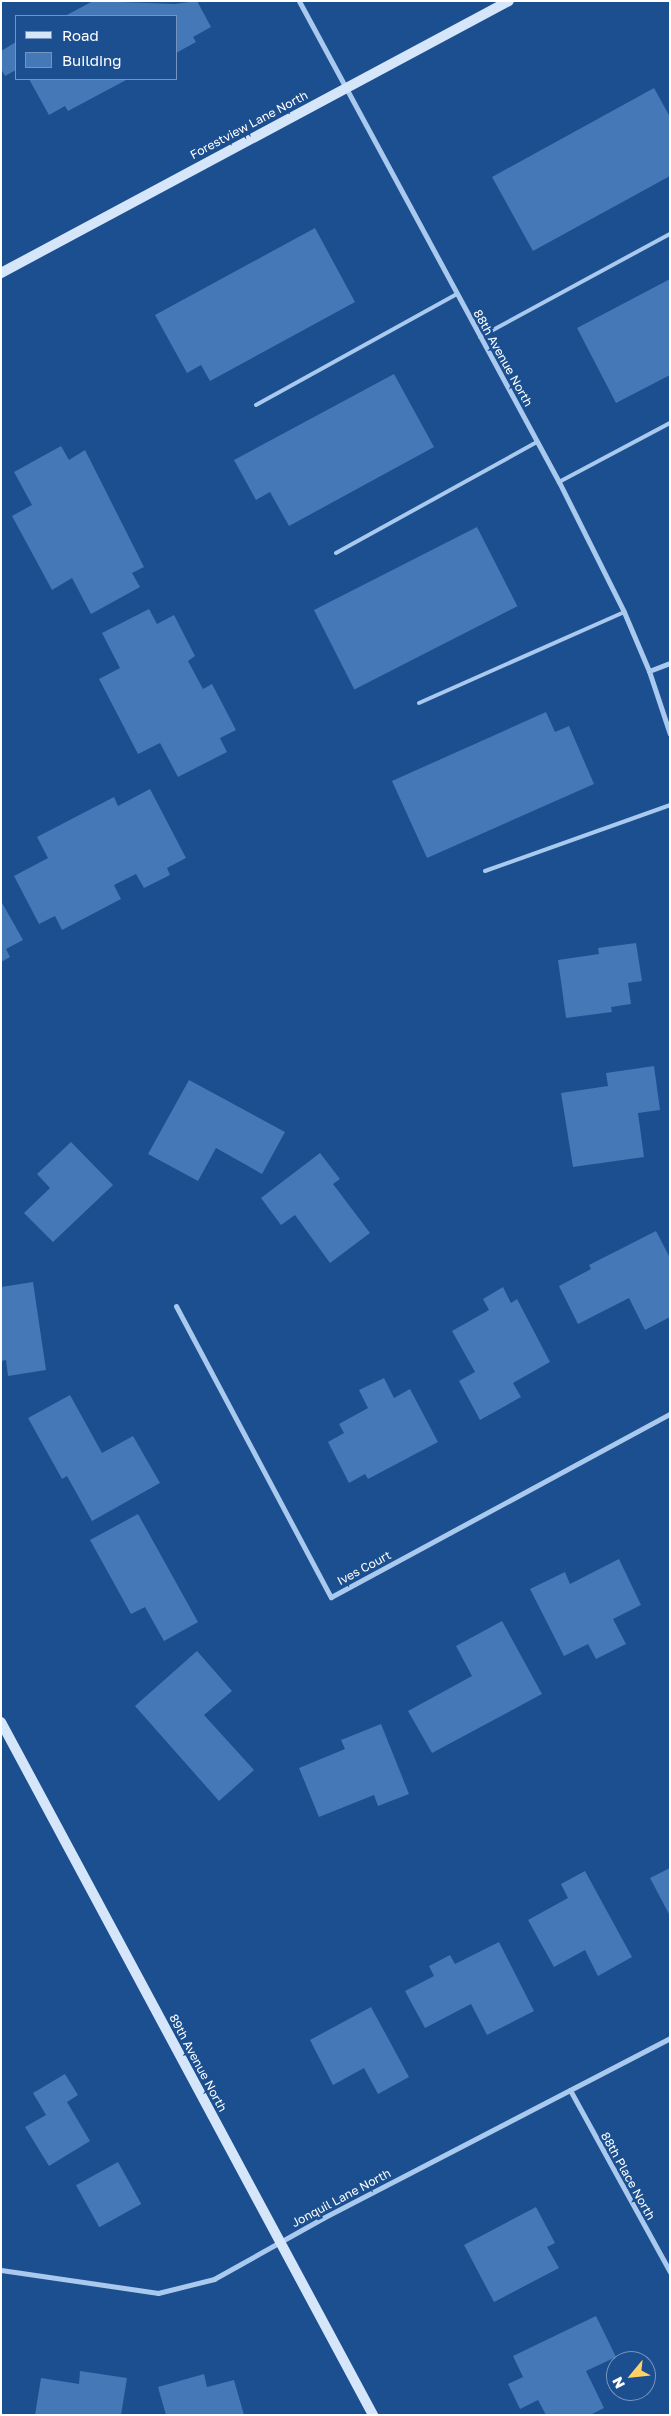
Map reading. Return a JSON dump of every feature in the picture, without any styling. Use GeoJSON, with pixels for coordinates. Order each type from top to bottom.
{"type":"FeatureCollection","features":[{"type":"Feature","properties":{"kind":"street","name":"88th Avenue North"},"geometry":{"type":"LineString","coordinates":[[299,1],[559,482],[624,612],[649,671],[670,734]]}},
{"type":"Feature","properties":{"kind":"street","name":"Forestview Lane North"},"geometry":{"type":"LineString","coordinates":[[1,273],[509,1]]}},
{"type":"Feature","properties":{"kind":"street"},"geometry":{"type":"LineString","coordinates":[[649,671],[670,663]]}},
{"type":"Feature","properties":{"kind":"street","name":"Ives Court"},"geometry":{"type":"LineString","coordinates":[[176,1306],[331,1597],[670,1414]]}},
{"type":"Feature","properties":{"kind":"street","name":"89th Avenue North"},"geometry":{"type":"LineString","coordinates":[[1,1722],[373,2415]]}},
{"type":"Feature","properties":{"kind":"street","name":"Jonquil Lane North"},"geometry":{"type":"LineString","coordinates":[[1,2270],[158,2293],[214,2279],[279,2242],[670,2038]]}},
{"type":"Feature","properties":{"kind":"street","name":"88th Place North"},"geometry":{"type":"LineString","coordinates":[[570,2090],[670,2272]]}},
{"type":"Feature","properties":{"kind":"lane"},"geometry":{"type":"LineString","coordinates":[[480,338],[670,234]]}},
{"type":"Feature","properties":{"kind":"lane"},"geometry":{"type":"LineString","coordinates":[[256,405],[456,294]]}},
{"type":"Feature","properties":{"kind":"lane"},"geometry":{"type":"LineString","coordinates":[[559,482],[670,423]]}},
{"type":"Feature","properties":{"kind":"lane"},"geometry":{"type":"LineString","coordinates":[[336,553],[537,442]]}},
{"type":"Feature","properties":{"kind":"lane"},"geometry":{"type":"LineString","coordinates":[[420,703],[624,612]]}},
{"type":"Feature","properties":{"kind":"lane"},"geometry":{"type":"LineString","coordinates":[[485,870],[670,805]]}},
{"type":"Feature","properties":{"kind":"building"},"geometry":{"type":"Polygon","coordinates":[[[93,1],[175,4],[197,1],[211,27],[193,37],[196,42],[178,52],[178,15],[67,15],[93,1]]]}},
{"type":"Feature","properties":{"kind":"building"},"geometry":{"type":"Polygon","coordinates":[[[15,43],[15,71],[5,76],[1,69],[1,51],[15,43]]]}},
{"type":"Feature","properties":{"kind":"building"},"geometry":{"type":"Polygon","coordinates":[[[30,80],[126,80],[68,111],[65,106],[49,115],[30,80]]]}},
{"type":"Feature","properties":{"kind":"building"},"geometry":{"type":"Polygon","coordinates":[[[654,88],[670,117],[670,176],[533,251],[492,177],[654,88]]]}},
{"type":"Feature","properties":{"kind":"building"},"geometry":{"type":"Polygon","coordinates":[[[315,228],[355,302],[210,381],[201,365],[187,373],[155,315],[315,228]]]}},
{"type":"Feature","properties":{"kind":"building"},"geometry":{"type":"Polygon","coordinates":[[[670,279],[670,375],[616,403],[577,328],[670,279]]]}},
{"type":"Feature","properties":{"kind":"building"},"geometry":{"type":"Polygon","coordinates":[[[394,374],[434,447],[289,526],[270,492],[256,500],[234,460],[394,374]]]}},
{"type":"Feature","properties":{"kind":"building"},"geometry":{"type":"Polygon","coordinates":[[[61,446],[69,460],[85,450],[144,567],[132,573],[140,587],[91,614],[72,578],[52,590],[12,516],[32,505],[14,472],[61,446]]]}},
{"type":"Feature","properties":{"kind":"building"},"geometry":{"type":"Polygon","coordinates":[[[477,527],[517,606],[354,689],[314,610],[477,527]]]}},
{"type":"Feature","properties":{"kind":"building"},"geometry":{"type":"Polygon","coordinates":[[[149,609],[157,624],[174,615],[195,656],[188,661],[203,689],[212,684],[236,730],[220,738],[227,752],[178,777],[160,743],[138,754],[99,679],[120,668],[102,633],[149,609]]]}},
{"type":"Feature","properties":{"kind":"building"},"geometry":{"type":"Polygon","coordinates":[[[546,712],[555,732],[569,726],[594,784],[427,858],[392,781],[546,712]]]}},
{"type":"Feature","properties":{"kind":"building"},"geometry":{"type":"Polygon","coordinates":[[[150,789],[186,858],[167,868],[170,875],[144,888],[136,874],[114,885],[121,899],[62,930],[55,916],[39,924],[14,876],[48,858],[37,837],[114,797],[118,806],[150,789]]]}},
{"type":"Feature","properties":{"kind":"building"},"geometry":{"type":"Polygon","coordinates":[[[1,901],[23,940],[6,949],[10,957],[1,962],[1,901]]]}},
{"type":"Feature","properties":{"kind":"building"},"geometry":{"type":"Polygon","coordinates":[[[636,943],[642,981],[628,983],[631,1004],[611,1007],[612,1012],[566,1018],[558,960],[599,954],[598,948],[636,943]]]}},
{"type":"Feature","properties":{"kind":"building"},"geometry":{"type":"Polygon","coordinates":[[[654,1066],[660,1110],[638,1113],[644,1157],[573,1167],[561,1093],[608,1086],[606,1073],[654,1066]]]}},
{"type":"Feature","properties":{"kind":"building"},"geometry":{"type":"Polygon","coordinates":[[[189,1080],[285,1132],[262,1174],[216,1148],[198,1181],[148,1154],[189,1080]]]}},
{"type":"Feature","properties":{"kind":"building"},"geometry":{"type":"Polygon","coordinates":[[[71,1142],[113,1185],[53,1242],[24,1213],[50,1188],[37,1174],[71,1142]]]}},
{"type":"Feature","properties":{"kind":"building"},"geometry":{"type":"Polygon","coordinates":[[[320,1153],[340,1179],[333,1184],[370,1233],[330,1263],[295,1215],[281,1225],[261,1198],[320,1153]]]}},
{"type":"Feature","properties":{"kind":"building"},"geometry":{"type":"Polygon","coordinates":[[[656,1231],[670,1258],[670,1317],[645,1330],[629,1298],[578,1324],[559,1286],[591,1269],[589,1265],[656,1231]]]}},
{"type":"Feature","properties":{"kind":"building"},"geometry":{"type":"Polygon","coordinates":[[[33,1282],[46,1370],[8,1376],[6,1360],[1,1361],[1,1287],[33,1282]]]}},
{"type":"Feature","properties":{"kind":"building"},"geometry":{"type":"Polygon","coordinates":[[[503,1287],[511,1303],[517,1299],[550,1362],[513,1383],[521,1397],[480,1420],[459,1381],[475,1372],[452,1331],[489,1310],[483,1299],[503,1287]]]}},
{"type":"Feature","properties":{"kind":"building"},"geometry":{"type":"Polygon","coordinates":[[[384,1378],[394,1398],[410,1389],[438,1442],[368,1479],[365,1474],[349,1483],[328,1442],[344,1433],[339,1424],[368,1408],[359,1390],[384,1378]]]}},
{"type":"Feature","properties":{"kind":"building"},"geometry":{"type":"Polygon","coordinates":[[[70,1395],[102,1453],[133,1436],[160,1483],[92,1521],[67,1476],[62,1479],[28,1418],[70,1395]]]}},
{"type":"Feature","properties":{"kind":"building"},"geometry":{"type":"Polygon","coordinates":[[[138,1514],[198,1622],[164,1641],[145,1607],[131,1614],[90,1540],[138,1514]]]}},
{"type":"Feature","properties":{"kind":"building"},"geometry":{"type":"Polygon","coordinates":[[[619,1559],[641,1605],[613,1619],[626,1644],[596,1659],[588,1644],[564,1656],[530,1589],[565,1572],[570,1584],[619,1559]]]}},
{"type":"Feature","properties":{"kind":"building"},"geometry":{"type":"Polygon","coordinates":[[[502,1621],[542,1694],[432,1753],[408,1711],[472,1676],[456,1646],[502,1621]]]}},
{"type":"Feature","properties":{"kind":"building"},"geometry":{"type":"Polygon","coordinates":[[[197,1651],[232,1691],[204,1715],[254,1770],[219,1801],[135,1706],[197,1651]]]}},
{"type":"Feature","properties":{"kind":"building"},"geometry":{"type":"Polygon","coordinates":[[[381,1724],[409,1794],[378,1806],[374,1795],[319,1817],[299,1768],[345,1749],[341,1740],[381,1724]]]}},
{"type":"Feature","properties":{"kind":"building"},"geometry":{"type":"Polygon","coordinates":[[[670,1868],[670,1916],[650,1878],[670,1868]]]}},
{"type":"Feature","properties":{"kind":"building"},"geometry":{"type":"Polygon","coordinates":[[[585,1871],[632,1957],[598,1976],[585,1950],[554,1967],[528,1920],[568,1898],[561,1884],[585,1871]]]}},
{"type":"Feature","properties":{"kind":"building"},"geometry":{"type":"Polygon","coordinates":[[[499,1942],[534,2011],[487,2035],[471,2004],[425,2028],[405,1991],[434,1976],[429,1966],[450,1955],[455,1964],[499,1942]]]}},
{"type":"Feature","properties":{"kind":"building"},"geometry":{"type":"Polygon","coordinates":[[[371,2007],[409,2077],[378,2094],[364,2068],[333,2085],[310,2040],[371,2007]]]}},
{"type":"Feature","properties":{"kind":"building"},"geometry":{"type":"Polygon","coordinates":[[[65,2074],[78,2095],[67,2102],[90,2141],[49,2166],[25,2127],[46,2115],[33,2093],[65,2074]]]}},
{"type":"Feature","properties":{"kind":"building"},"geometry":{"type":"Polygon","coordinates":[[[118,2162],[141,2204],[99,2227],[76,2185],[118,2162]]]}},
{"type":"Feature","properties":{"kind":"building"},"geometry":{"type":"Polygon","coordinates":[[[536,2207],[555,2243],[547,2247],[559,2268],[494,2302],[464,2245],[536,2207]]]}},
{"type":"Feature","properties":{"kind":"building"},"geometry":{"type":"Polygon","coordinates":[[[596,2316],[613,2351],[606,2351],[606,2362],[586,2371],[604,2408],[590,2415],[546,2415],[538,2400],[520,2409],[508,2384],[523,2377],[513,2356],[596,2316]]]}},
{"type":"Feature","properties":{"kind":"building"},"geometry":{"type":"Polygon","coordinates":[[[80,2371],[127,2378],[121,2415],[35,2415],[41,2378],[79,2384],[80,2371]]]}},
{"type":"Feature","properties":{"kind":"building"},"geometry":{"type":"Polygon","coordinates":[[[204,2374],[207,2387],[234,2380],[244,2415],[166,2415],[158,2387],[204,2374]]]}}]}
